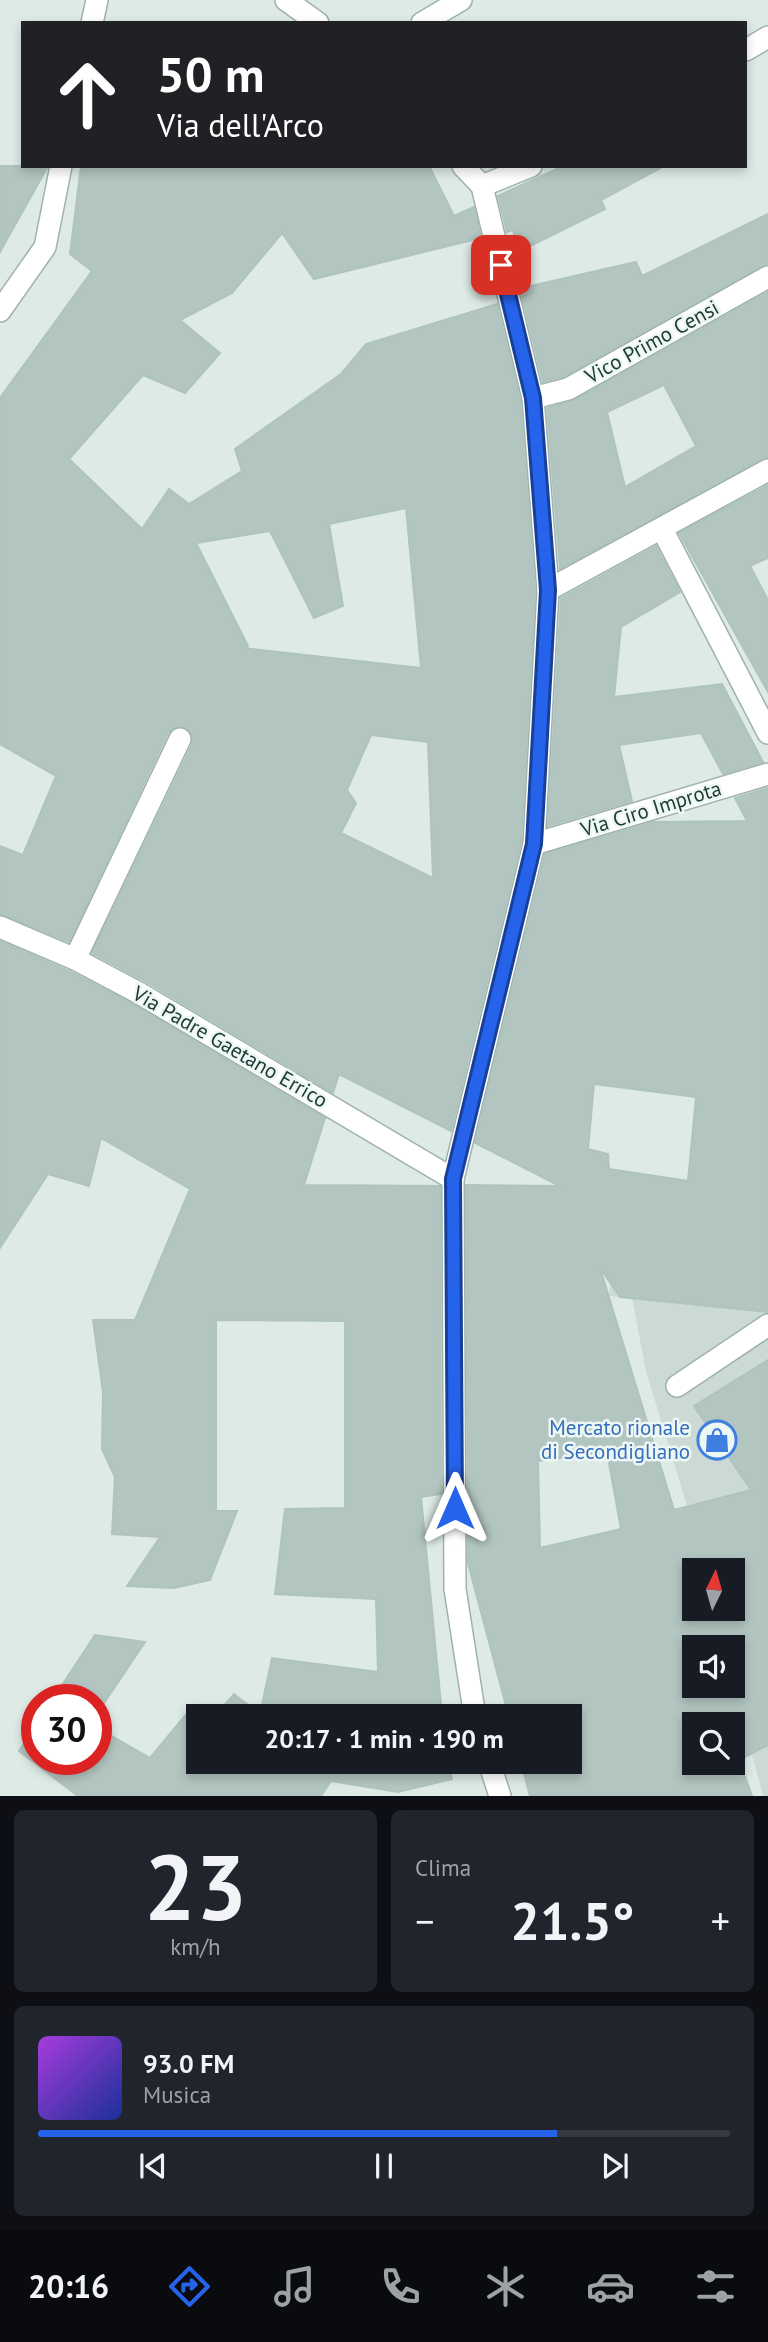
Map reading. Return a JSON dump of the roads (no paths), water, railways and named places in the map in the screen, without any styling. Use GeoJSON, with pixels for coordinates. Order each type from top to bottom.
{"type":"FeatureCollection","features":[{"type":"Feature","properties":{"kind":"street"},"geometry":{"type":"LineString","coordinates":[[92,21],[97,0]]}},
{"type":"Feature","properties":{"kind":"street"},"geometry":{"type":"LineString","coordinates":[[286,0],[315,21]]}},
{"type":"Feature","properties":{"kind":"street"},"geometry":{"type":"LineString","coordinates":[[425,21],[461,0]]}},
{"type":"Feature","properties":{"kind":"street"},"geometry":{"type":"LineString","coordinates":[[747,49],[768,37]]}},
{"type":"Feature","properties":{"kind":"street"},"geometry":{"type":"LineString","coordinates":[[0,311],[45,247],[61,168]]}},
{"type":"Feature","properties":{"kind":"street"},"geometry":{"type":"LineString","coordinates":[[465,168],[482,186],[533,398],[548,590],[534,844],[453,1179],[455,1589],[473,1704]]}},
{"type":"Feature","properties":{"kind":"street"},"geometry":{"type":"LineString","coordinates":[[482,186],[526,168]]}},
{"type":"Feature","properties":{"kind":"street","name":"Vico Primo Censi"},"geometry":{"type":"LineString","coordinates":[[533,398],[568,388],[768,277]]}},
{"type":"Feature","properties":{"kind":"street"},"geometry":{"type":"LineString","coordinates":[[548,590],[768,470]]}},
{"type":"Feature","properties":{"kind":"street"},"geometry":{"type":"LineString","coordinates":[[662,529],[768,733]]}},
{"type":"Feature","properties":{"kind":"street"},"geometry":{"type":"LineString","coordinates":[[75,959],[180,739]]}},
{"type":"Feature","properties":{"kind":"street","name":"Via Ciro Improta"},"geometry":{"type":"LineString","coordinates":[[534,844],[768,774]]}},
{"type":"Feature","properties":{"kind":"street","name":"Via Padre Gaetano Errico"},"geometry":{"type":"LineString","coordinates":[[0,927],[75,959],[139,993],[453,1179]]}},
{"type":"Feature","properties":{"kind":"street"},"geometry":{"type":"LineString","coordinates":[[677,1386],[768,1325]]}},
{"type":"Feature","properties":{"kind":"street"},"geometry":{"type":"LineString","coordinates":[[493,1774],[500,1796]]}},
{"type":"Feature","properties":{"kind":"place","name":"Mercato rionale di Secondigliano"},"geometry":{"type":"Point","coordinates":[717,1440]}}]}
